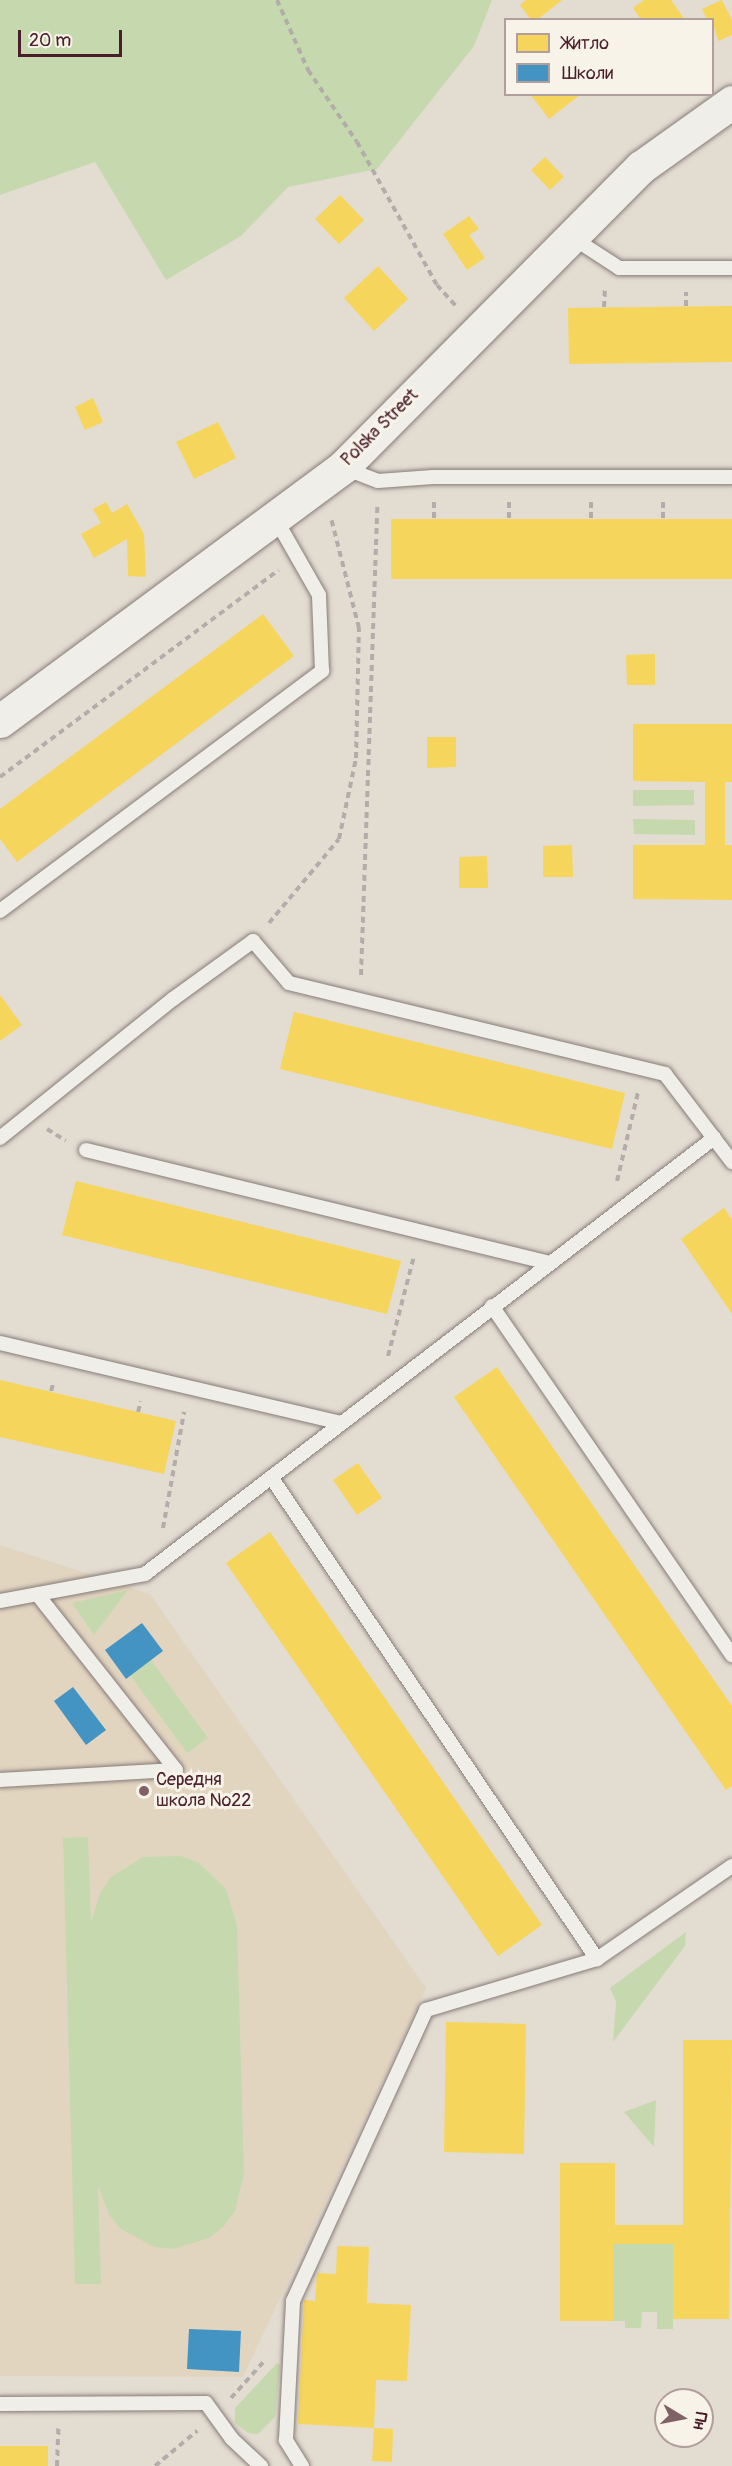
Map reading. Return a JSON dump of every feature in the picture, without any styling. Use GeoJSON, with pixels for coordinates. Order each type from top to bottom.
{"type":"FeatureCollection","features":[{"type":"Feature","properties":{"kind":"street","name":"Polska Street"},"geometry":{"type":"LineString","coordinates":[[0,721],[343,467],[569,236],[641,167],[732,102]]}},
{"type":"Feature","properties":{"kind":"lane"},"geometry":{"type":"LineString","coordinates":[[569,236],[620,268],[732,268]]}},
{"type":"Feature","properties":{"kind":"lane"},"geometry":{"type":"LineString","coordinates":[[343,467],[378,481],[433,477],[732,477]]}},
{"type":"Feature","properties":{"kind":"lane"},"geometry":{"type":"LineString","coordinates":[[0,911],[322,671],[319,595],[275,518]]}},
{"type":"Feature","properties":{"kind":"lane"},"geometry":{"type":"LineString","coordinates":[[0,1138],[254,941],[289,982],[665,1074],[732,1162]]}},
{"type":"Feature","properties":{"kind":"lane"},"geometry":{"type":"LineString","coordinates":[[0,1601],[146,1574],[548,1263],[714,1138]]}},
{"type":"Feature","properties":{"kind":"lane"},"geometry":{"type":"LineString","coordinates":[[86,1150],[548,1263]]}},
{"type":"Feature","properties":{"kind":"lane"},"geometry":{"type":"LineString","coordinates":[[492,1306],[732,1655]]}},
{"type":"Feature","properties":{"kind":"lane"},"geometry":{"type":"LineString","coordinates":[[0,1343],[340,1423]]}},
{"type":"Feature","properties":{"kind":"lane"},"geometry":{"type":"LineString","coordinates":[[271,1477],[597,1959]]}},
{"type":"Feature","properties":{"kind":"lane"},"geometry":{"type":"LineString","coordinates":[[0,1780],[176,1770],[37,1594]]}},
{"type":"Feature","properties":{"kind":"lane"},"geometry":{"type":"LineString","coordinates":[[302,2466],[286,2440],[292,2301],[426,2010],[597,1959],[732,1866]]}},
{"type":"Feature","properties":{"kind":"lane"},"geometry":{"type":"LineString","coordinates":[[0,2404],[206,2403],[261,2466]]}},
{"type":"Feature","properties":{"kind":"path"},"geometry":{"type":"LineString","coordinates":[[277,0],[308,70],[357,142],[437,285],[477,330]]}},
{"type":"Feature","properties":{"kind":"path"},"geometry":{"type":"LineString","coordinates":[[360,999],[378,481]]}},
{"type":"Feature","properties":{"kind":"path"},"geometry":{"type":"LineString","coordinates":[[254,941],[339,839],[356,759],[359,628],[334,524],[315,488]]}},
{"type":"Feature","properties":{"kind":"path"},"geometry":{"type":"LineString","coordinates":[[0,777],[297,557]]}},
{"type":"Feature","properties":{"kind":"path"},"geometry":{"type":"LineString","coordinates":[[609,1217],[644,1069]]}},
{"type":"Feature","properties":{"kind":"path"},"geometry":{"type":"LineString","coordinates":[[31,1113],[51,1133],[86,1150]]}},
{"type":"Feature","properties":{"kind":"path"},"geometry":{"type":"LineString","coordinates":[[378,1394],[420,1232]]}},
{"type":"Feature","properties":{"kind":"path"},"geometry":{"type":"LineString","coordinates":[[156,1565],[189,1387]]}},
{"type":"Feature","properties":{"kind":"path"},"geometry":{"type":"LineString","coordinates":[[155,2466],[215,2416],[291,2332]]}},
{"type":"Feature","properties":{"kind":"path"},"geometry":{"type":"LineString","coordinates":[[57,2466],[58,2404]]}},
{"type":"Feature","properties":{"kind":"shaded area","name":"Середня школа №22"},"geometry":{"type":"Polygon","coordinates":[[[0,1545],[150,1594],[426,1988],[243,2377],[0,2376],[0,1545]]]}},
{"type":"Feature","properties":{"kind":"green space"},"geometry":{"type":"Polygon","coordinates":[[[0,0],[492,0],[474,46],[377,169],[288,187],[241,236],[166,280],[95,162],[0,195],[0,0]]]}},
{"type":"Feature","properties":{"kind":"green space"},"geometry":{"type":"Polygon","coordinates":[[[633,790],[694,790],[694,805],[633,806],[633,790]]]}},
{"type":"Feature","properties":{"kind":"green space"},"geometry":{"type":"Polygon","coordinates":[[[633,819],[695,820],[695,835],[634,834],[633,819]]]}},
{"type":"Feature","properties":{"kind":"green space"},"geometry":{"type":"Polygon","coordinates":[[[128,1590],[94,1635],[72,1603],[128,1590]]]}},
{"type":"Feature","properties":{"kind":"green space"},"geometry":{"type":"Polygon","coordinates":[[[151,1660],[208,1738],[187,1753],[130,1675],[151,1660]]]}},
{"type":"Feature","properties":{"kind":"green space"},"geometry":{"type":"Polygon","coordinates":[[[88,1837],[91,1923],[100,1893],[111,1877],[143,1857],[181,1856],[199,1863],[226,1889],[237,1925],[244,2174],[235,2211],[224,2226],[209,2238],[173,2249],[154,2247],[121,2229],[109,2215],[98,2185],[101,2284],[75,2284],[63,1838],[88,1837]]]}},
{"type":"Feature","properties":{"kind":"green space"},"geometry":{"type":"Polygon","coordinates":[[[686,1932],[685,1946],[613,2042],[616,2002],[610,1988],[686,1932]]]}},
{"type":"Feature","properties":{"kind":"green space"},"geometry":{"type":"Polygon","coordinates":[[[656,2100],[654,2147],[624,2112],[656,2100]]]}},
{"type":"Feature","properties":{"kind":"green space"},"geometry":{"type":"Polygon","coordinates":[[[614,2244],[673,2244],[673,2329],[657,2329],[657,2312],[642,2312],[641,2328],[625,2328],[625,2321],[614,2321],[614,2244]]]}},
{"type":"Feature","properties":{"kind":"green space"},"geometry":{"type":"Polygon","coordinates":[[[277,2363],[280,2365],[275,2417],[258,2434],[248,2433],[235,2423],[235,2408],[277,2363]]]}},
{"type":"Feature","properties":{"kind":"building: Житло"},"geometry":{"type":"Polygon","coordinates":[[[526,0],[562,0],[540,18],[530,18],[520,5],[526,0]]]}},
{"type":"Feature","properties":{"kind":"building: Житло"},"geometry":{"type":"Polygon","coordinates":[[[644,0],[671,0],[684,18],[640,18],[633,8],[644,0]]]}},
{"type":"Feature","properties":{"kind":"building: Житло"},"geometry":{"type":"Polygon","coordinates":[[[722,0],[732,20],[732,35],[718,41],[714,18],[706,18],[702,9],[722,0]]]}},
{"type":"Feature","properties":{"kind":"building: Житло"},"geometry":{"type":"Polygon","coordinates":[[[532,96],[578,96],[549,119],[532,96]]]}},
{"type":"Feature","properties":{"kind":"building: Житло"},"geometry":{"type":"Polygon","coordinates":[[[545,157],[564,177],[550,190],[531,170],[545,157]]]}},
{"type":"Feature","properties":{"kind":"building: Житло"},"geometry":{"type":"Polygon","coordinates":[[[340,195],[364,220],[339,244],[315,219],[340,195]]]}},
{"type":"Feature","properties":{"kind":"building: Житло"},"geometry":{"type":"Polygon","coordinates":[[[469,216],[479,229],[469,235],[485,258],[467,270],[443,234],[469,216]]]}},
{"type":"Feature","properties":{"kind":"building: Житло"},"geometry":{"type":"Polygon","coordinates":[[[378,266],[408,299],[374,331],[344,298],[378,266]]]}},
{"type":"Feature","properties":{"kind":"building: Житло"},"geometry":{"type":"Polygon","coordinates":[[[732,306],[732,362],[569,364],[568,308],[732,306]]]}},
{"type":"Feature","properties":{"kind":"building: Житло"},"geometry":{"type":"Polygon","coordinates":[[[93,398],[103,422],[85,430],[75,407],[93,398]]]}},
{"type":"Feature","properties":{"kind":"building: Житло"},"geometry":{"type":"Polygon","coordinates":[[[218,422],[236,458],[194,479],[176,442],[218,422]]]}},
{"type":"Feature","properties":{"kind":"building: Житло"},"geometry":{"type":"Polygon","coordinates":[[[106,502],[112,513],[127,504],[144,534],[146,577],[128,576],[127,539],[94,558],[81,534],[101,523],[93,509],[106,502]]]}},
{"type":"Feature","properties":{"kind":"building: Житло"},"geometry":{"type":"Polygon","coordinates":[[[391,519],[732,519],[732,579],[391,579],[391,519]]]}},
{"type":"Feature","properties":{"kind":"building: Житло"},"geometry":{"type":"Polygon","coordinates":[[[263,614],[294,656],[17,862],[0,839],[0,809],[263,614]]]}},
{"type":"Feature","properties":{"kind":"building: Житло"},"geometry":{"type":"Polygon","coordinates":[[[655,654],[655,685],[627,685],[626,655],[655,654]]]}},
{"type":"Feature","properties":{"kind":"building: Житло"},"geometry":{"type":"Polygon","coordinates":[[[633,724],[732,724],[732,782],[725,782],[725,845],[732,845],[732,900],[633,899],[633,845],[705,845],[705,782],[633,781],[633,724]]]}},
{"type":"Feature","properties":{"kind":"building: Житло"},"geometry":{"type":"Polygon","coordinates":[[[427,737],[456,737],[456,767],[427,768],[427,737]]]}},
{"type":"Feature","properties":{"kind":"building: Житло"},"geometry":{"type":"Polygon","coordinates":[[[572,845],[573,877],[543,877],[543,846],[572,845]]]}},
{"type":"Feature","properties":{"kind":"building: Житло"},"geometry":{"type":"Polygon","coordinates":[[[487,856],[488,888],[459,888],[459,857],[487,856]]]}},
{"type":"Feature","properties":{"kind":"building: Житло"},"geometry":{"type":"Polygon","coordinates":[[[0,995],[22,1025],[0,1041],[0,995]]]}},
{"type":"Feature","properties":{"kind":"building: Житло"},"geometry":{"type":"Polygon","coordinates":[[[294,1012],[625,1093],[612,1149],[280,1069],[294,1012]]]}},
{"type":"Feature","properties":{"kind":"building: Житло"},"geometry":{"type":"Polygon","coordinates":[[[76,1181],[401,1261],[387,1314],[62,1235],[76,1181]]]}},
{"type":"Feature","properties":{"kind":"building: Житло"},"geometry":{"type":"Polygon","coordinates":[[[724,1208],[732,1220],[732,1314],[681,1239],[724,1208]]]}},
{"type":"Feature","properties":{"kind":"building: Житло"},"geometry":{"type":"Polygon","coordinates":[[[497,1367],[732,1706],[732,1786],[726,1790],[454,1397],[497,1367]]]}},
{"type":"Feature","properties":{"kind":"building: Житло"},"geometry":{"type":"Polygon","coordinates":[[[0,1380],[176,1421],[164,1474],[0,1437],[0,1380]]]}},
{"type":"Feature","properties":{"kind":"building: Житло"},"geometry":{"type":"Polygon","coordinates":[[[358,1463],[382,1498],[357,1515],[333,1480],[358,1463]]]}},
{"type":"Feature","properties":{"kind":"building: Житло"},"geometry":{"type":"Polygon","coordinates":[[[270,1532],[542,1925],[498,1956],[226,1563],[270,1532]]]}},
{"type":"Feature","properties":{"kind":"building: Житло"},"geometry":{"type":"Polygon","coordinates":[[[446,2022],[526,2024],[524,2154],[444,2152],[446,2022]]]}},
{"type":"Feature","properties":{"kind":"building: Житло"},"geometry":{"type":"Polygon","coordinates":[[[683,2040],[732,2040],[729,2319],[673,2319],[673,2244],[614,2244],[614,2321],[560,2321],[560,2163],[615,2163],[615,2225],[683,2225],[683,2040]]]}},
{"type":"Feature","properties":{"kind":"building: Житло"},"geometry":{"type":"Polygon","coordinates":[[[337,2246],[369,2247],[367,2303],[411,2305],[407,2381],[376,2380],[374,2428],[298,2424],[304,2300],[315,2301],[317,2273],[336,2274],[337,2246]]]}},
{"type":"Feature","properties":{"kind":"building: Житло"},"geometry":{"type":"Polygon","coordinates":[[[374,2428],[393,2429],[392,2462],[372,2461],[374,2428]]]}},
{"type":"Feature","properties":{"kind":"building: Житло"},"geometry":{"type":"Polygon","coordinates":[[[0,2446],[48,2446],[48,2466],[0,2466],[0,2446]]]}},
{"type":"Feature","properties":{"kind":"building: Школи"},"geometry":{"type":"Polygon","coordinates":[[[142,1623],[163,1651],[126,1679],[105,1650],[142,1623]]]}},
{"type":"Feature","properties":{"kind":"building: Школи"},"geometry":{"type":"Polygon","coordinates":[[[73,1687],[106,1730],[86,1745],[54,1701],[73,1687]]]}},
{"type":"Feature","properties":{"kind":"building: Школи"},"geometry":{"type":"Polygon","coordinates":[[[189,2329],[241,2331],[239,2372],[187,2369],[189,2329]]]}},
{"type":"Feature","properties":{"kind":"place","name":"Середня школа №22"},"geometry":{"type":"Point","coordinates":[144,1791]}}]}
